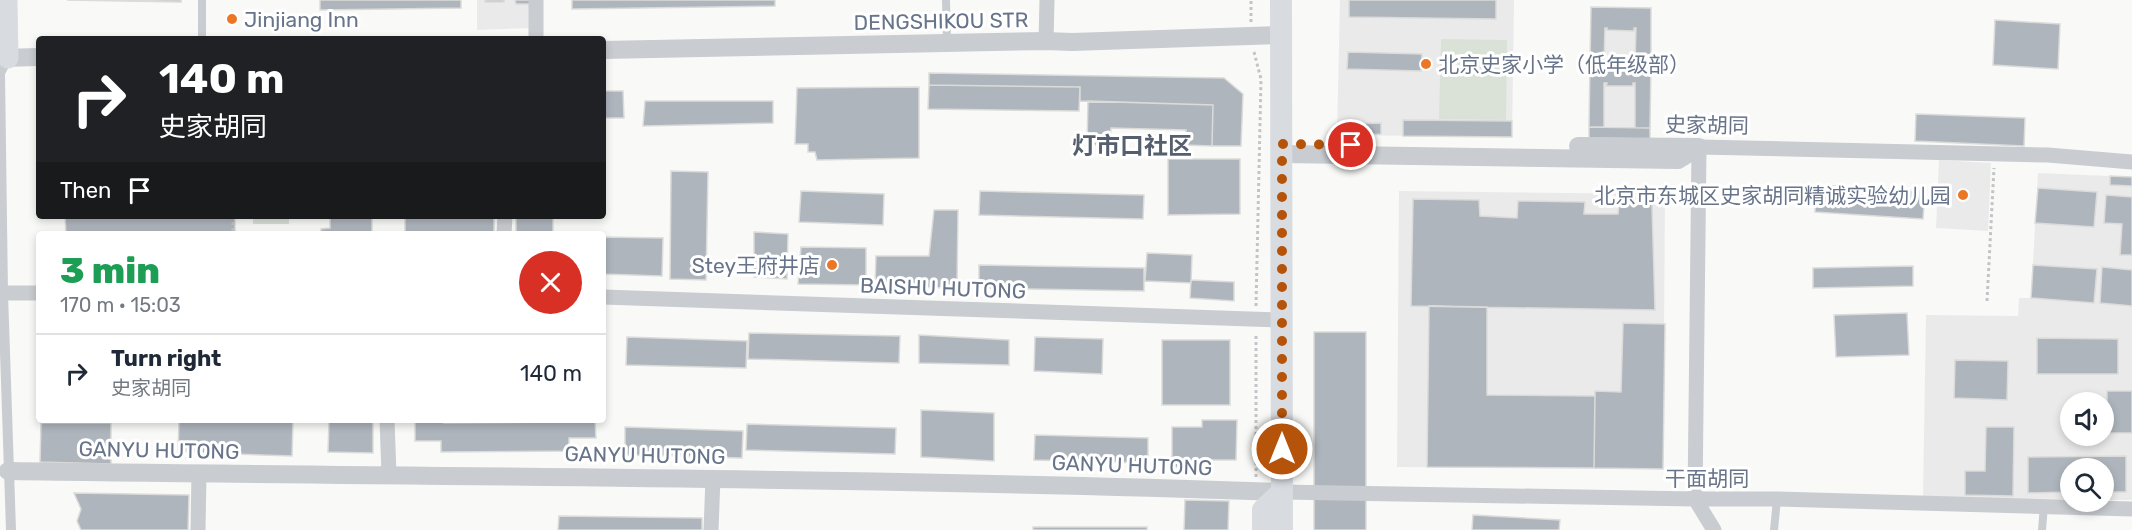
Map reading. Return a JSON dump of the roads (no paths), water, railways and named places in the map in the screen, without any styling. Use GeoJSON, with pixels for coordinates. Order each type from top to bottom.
{"type":"FeatureCollection","features":[{"type":"Feature","properties":{"kind":"main road"},"geometry":{"type":"LineString","coordinates":[[4,58],[7,0]]}},
{"type":"Feature","properties":{"kind":"main road"},"geometry":{"type":"LineString","coordinates":[[1281,0],[1282,530]]}},
{"type":"Feature","properties":{"kind":"main road"},"geometry":{"type":"LineString","coordinates":[[1263,530],[1263,510],[1282,492]]}},
{"type":"Feature","properties":{"kind":"street"},"geometry":{"type":"LineString","coordinates":[[536,0],[536,36]]}},
{"type":"Feature","properties":{"kind":"street"},"geometry":{"type":"LineString","coordinates":[[1046,41],[1047,0]]}},
{"type":"Feature","properties":{"kind":"street","name":"DENGSHIKOU STR"},"geometry":{"type":"LineString","coordinates":[[606,50],[1072,42],[1281,35]]}},
{"type":"Feature","properties":{"kind":"street"},"geometry":{"type":"LineString","coordinates":[[11,530],[4,471],[0,73],[4,58],[36,57]]}},
{"type":"Feature","properties":{"kind":"street"},"geometry":{"type":"LineString","coordinates":[[1282,149],[1678,160],[1699,147]]}},
{"type":"Feature","properties":{"kind":"street"},"geometry":{"type":"LineString","coordinates":[[1699,147],[1695,500],[1714,530]]}},
{"type":"Feature","properties":{"kind":"street","name":"史家胡同"},"geometry":{"type":"LineString","coordinates":[[1699,147],[2048,155],[2132,162]]}},
{"type":"Feature","properties":{"kind":"street"},"geometry":{"type":"LineString","coordinates":[[3,293],[36,293]]}},
{"type":"Feature","properties":{"kind":"street","name":"BAISHU HUTONG"},"geometry":{"type":"LineString","coordinates":[[606,297],[1282,320]]}},
{"type":"Feature","properties":{"kind":"street"},"geometry":{"type":"LineString","coordinates":[[387,423],[389,474]]}},
{"type":"Feature","properties":{"kind":"street","name":"GANYU HUTONG"},"geometry":{"type":"LineString","coordinates":[[4,471],[713,478],[1008,483],[1282,492]]}},
{"type":"Feature","properties":{"kind":"street"},"geometry":{"type":"LineString","coordinates":[[198,530],[199,474]]}},
{"type":"Feature","properties":{"kind":"street"},"geometry":{"type":"LineString","coordinates":[[711,530],[713,478]]}},
{"type":"Feature","properties":{"kind":"street","name":"干面胡同"},"geometry":{"type":"LineString","coordinates":[[1282,492],[1695,500],[1777,499],[2132,509]]}},
{"type":"Feature","properties":{"kind":"lane"},"geometry":{"type":"LineString","coordinates":[[202,0],[202,36]]}},
{"type":"Feature","properties":{"kind":"lane"},"geometry":{"type":"LineString","coordinates":[[946,0],[947,43]]}},
{"type":"Feature","properties":{"kind":"lane"},"geometry":{"type":"LineString","coordinates":[[1774,530],[1777,499]]}},
{"type":"Feature","properties":{"kind":"lane"},"geometry":{"type":"LineString","coordinates":[[2042,530],[2044,505]]}},
{"type":"Feature","properties":{"kind":"place","name":"Jinjiang Inn"},"geometry":{"type":"Point","coordinates":[232,19]}},
{"type":"Feature","properties":{"kind":"place","name":"北京史家小学（低年级部）"},"geometry":{"type":"Point","coordinates":[1426,64]}},
{"type":"Feature","properties":{"kind":"place","name":"北京市东城区史家胡同精诚实验幼儿园"},"geometry":{"type":"Point","coordinates":[1963,195]}},
{"type":"Feature","properties":{"kind":"place","name":"Stey王府井店"},"geometry":{"type":"Point","coordinates":[832,265]}},
{"type":"Feature","properties":{"kind":"district","name":"灯市口社区"},"geometry":{"type":"Point","coordinates":[1132,146]}}]}
